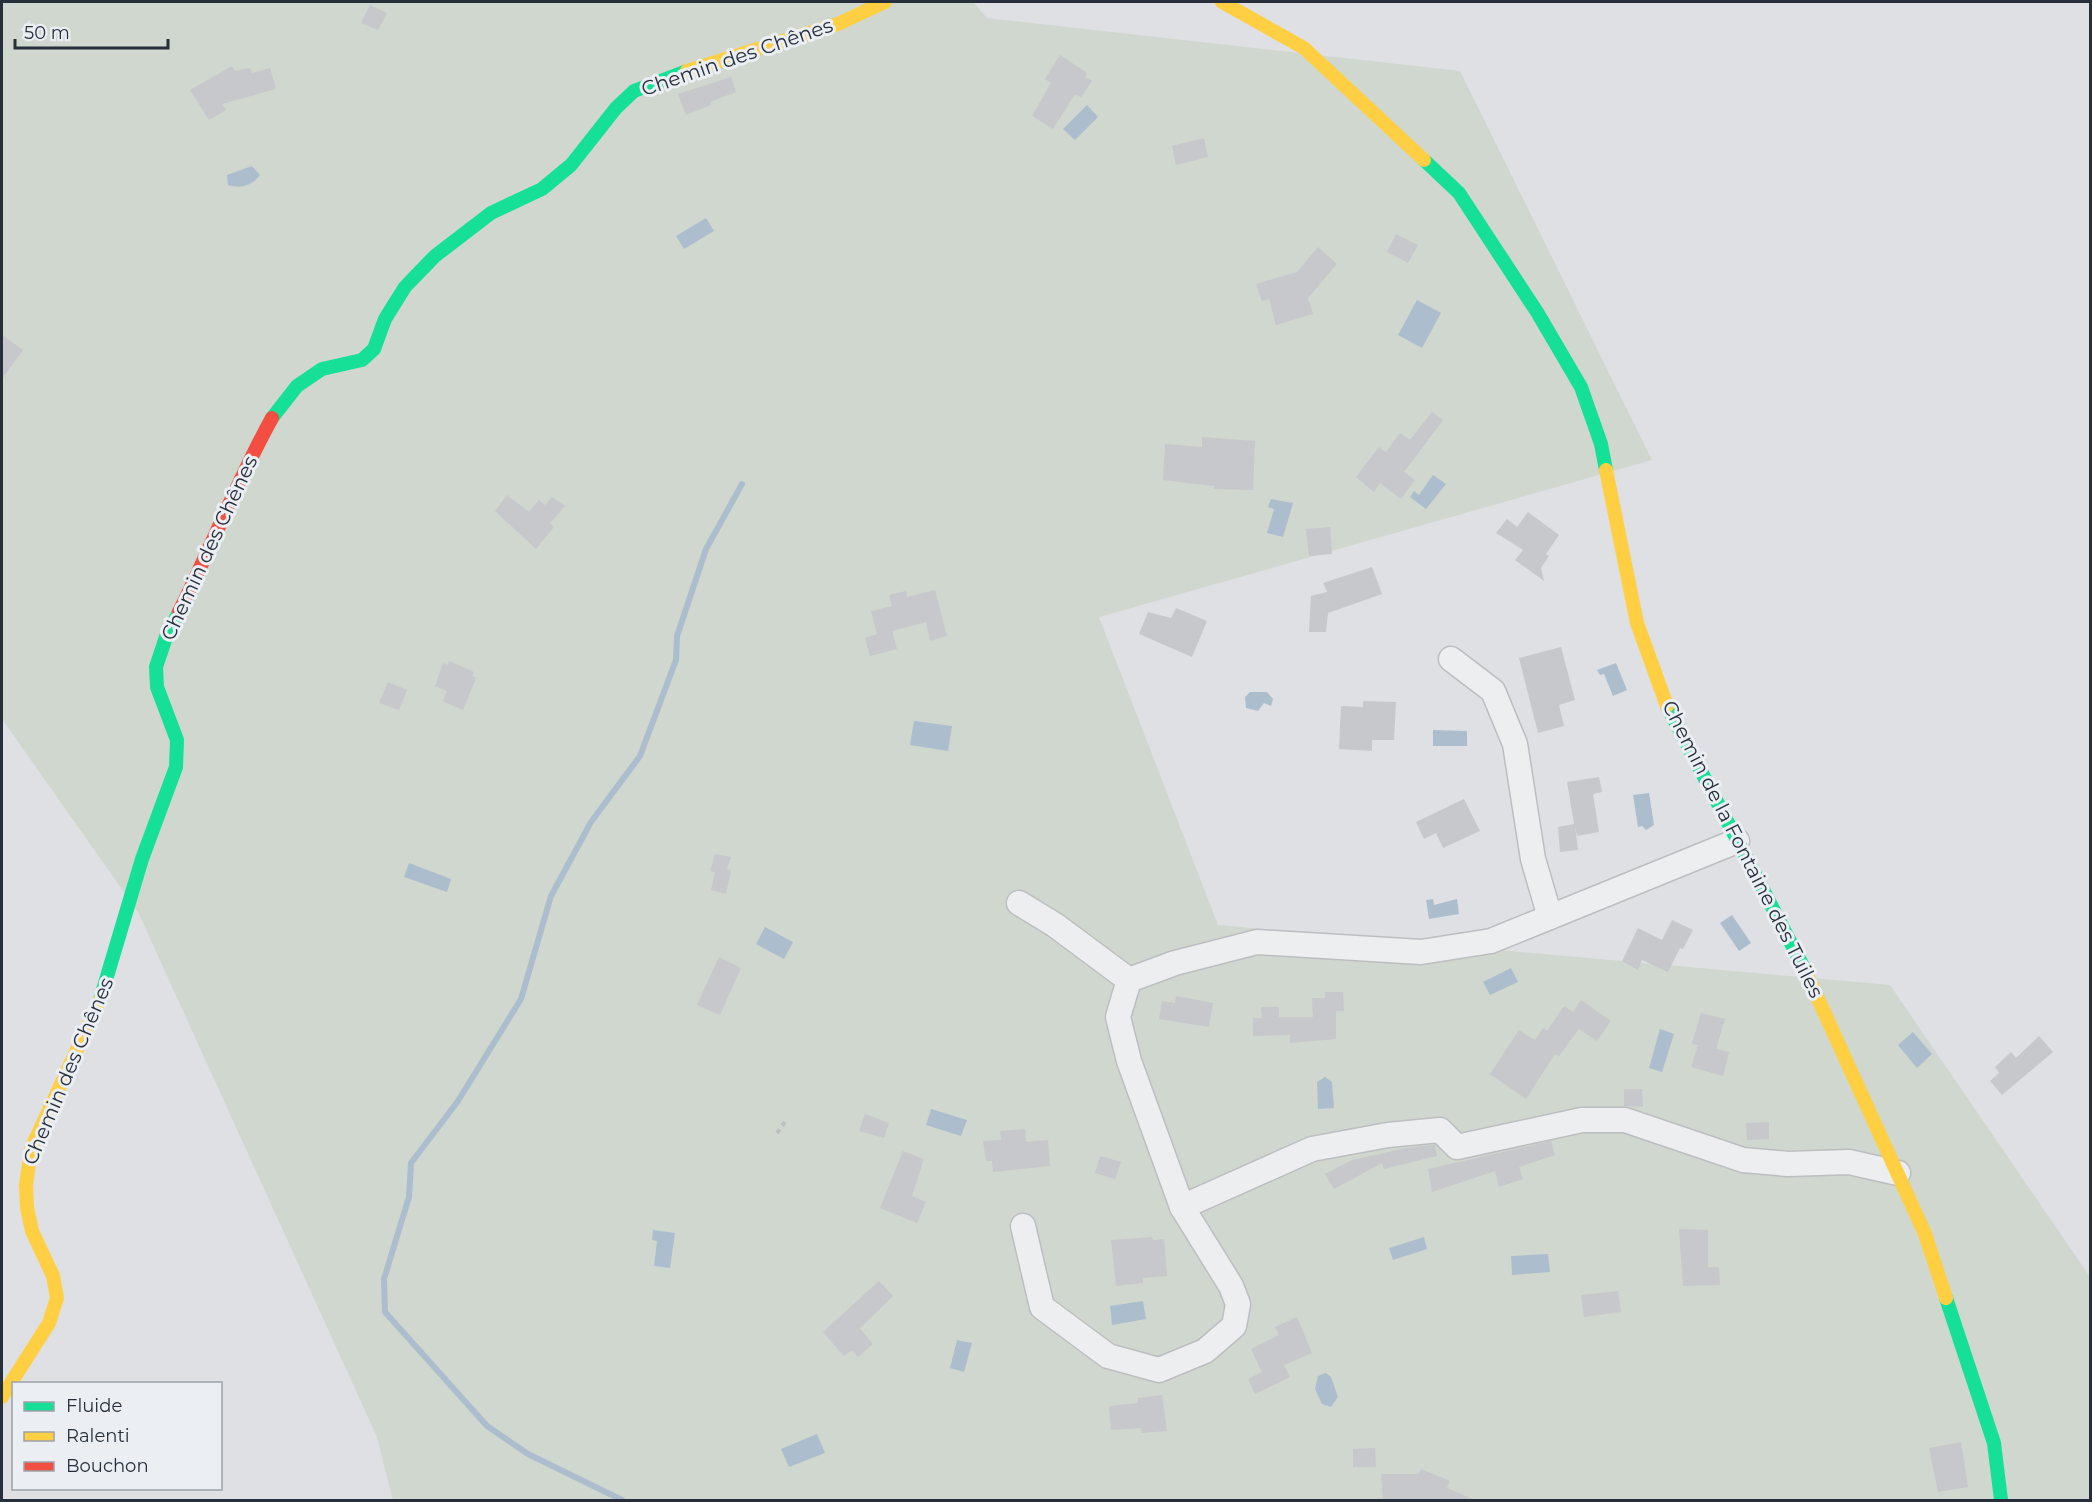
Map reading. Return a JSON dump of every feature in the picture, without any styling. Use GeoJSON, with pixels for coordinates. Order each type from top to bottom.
{"type":"FeatureCollection","features":[{"type":"Feature","properties":{"kind":"street","name":"Chemin des Chênes"},"geometry":{"type":"LineString","coordinates":[[2,1396],[55,1312],[58,1295],[54,1278],[28,1220],[24,1197],[25,1172],[32,1149],[96,1014],[120,940],[142,860],[176,767],[177,740],[157,687],[156,667],[166,637],[207,556],[241,474],[274,414],[297,386],[322,369],[362,360],[374,349],[386,319],[405,287],[435,256],[491,213],[542,189],[571,165],[609,117],[634,91],[673,76],[838,24],[885,2]]}},
{"type":"Feature","properties":{"kind":"street","name":"Chemin de la Fontaine des Tuiles"},"geometry":{"type":"LineString","coordinates":[[1222,2],[1304,48],[1459,194],[1537,312],[1581,387],[1601,444],[1637,623],[1671,714],[1818,995],[1925,1234],[1995,1443],[2001,1500]]}},
{"type":"Feature","properties":{"kind":"street"},"geometry":{"type":"LineString","coordinates":[[1451,659],[1493,691],[1515,744],[1533,859],[1550,917]]}},
{"type":"Feature","properties":{"kind":"street"},"geometry":{"type":"LineString","coordinates":[[1129,980],[1175,963],[1257,942],[1421,952],[1491,941],[1737,841]]}},
{"type":"Feature","properties":{"kind":"street"},"geometry":{"type":"LineString","coordinates":[[1019,903],[1055,925],[1129,980]]}},
{"type":"Feature","properties":{"kind":"street"},"geometry":{"type":"LineString","coordinates":[[1023,1226],[1042,1307],[1108,1356],[1159,1370],[1205,1351],[1234,1326],[1238,1304],[1231,1286],[1182,1207],[1130,1061],[1118,1017],[1129,980]]}},
{"type":"Feature","properties":{"kind":"street"},"geometry":{"type":"LineString","coordinates":[[1182,1207],[1312,1149],[1388,1135],[1440,1130],[1457,1147],[1582,1120],[1625,1120],[1743,1160],[1788,1164],[1850,1162],[1898,1173]]}},
{"type":"Feature","properties":{"kind":"path"},"geometry":{"type":"LineString","coordinates":[[777,1133],[785,1122]]}},
{"type":"Feature","properties":{"kind":"shaded area"},"geometry":{"type":"Polygon","coordinates":[[[2,2],[973,2],[987,18],[1460,71],[1652,460],[1099,617],[1218,925],[1890,985],[2090,1277],[2090,1500],[393,1500],[377,1437],[138,912],[2,719],[2,2]]]}},
{"type":"Feature","properties":{"kind":"water"},"geometry":{"type":"Polygon","coordinates":[[[1087,105],[1098,117],[1075,140],[1063,129],[1087,105]]]}},
{"type":"Feature","properties":{"kind":"water"},"geometry":{"type":"Polygon","coordinates":[[[252,166],[260,175],[253,182],[237,187],[228,185],[227,175],[252,166]]]}},
{"type":"Feature","properties":{"kind":"water"},"geometry":{"type":"Polygon","coordinates":[[[706,218],[714,231],[684,249],[676,236],[706,218]]]}},
{"type":"Feature","properties":{"kind":"water"},"geometry":{"type":"Polygon","coordinates":[[[1417,300],[1441,313],[1422,348],[1398,335],[1417,300]]]}},
{"type":"Feature","properties":{"kind":"water"},"geometry":{"type":"Polygon","coordinates":[[[1433,475],[1446,484],[1426,509],[1410,497],[1414,491],[1419,495],[1433,475]]]}},
{"type":"Feature","properties":{"kind":"water"},"geometry":{"type":"Polygon","coordinates":[[[1271,499],[1293,503],[1283,537],[1267,533],[1274,509],[1268,507],[1271,499]]]}},
{"type":"Feature","properties":{"kind":"water"},"geometry":{"type":"Polygon","coordinates":[[[1616,663],[1627,690],[1613,696],[1604,674],[1600,675],[1597,670],[1616,663]]]}},
{"type":"Feature","properties":{"kind":"water"},"geometry":{"type":"Polygon","coordinates":[[[1250,692],[1267,692],[1273,699],[1271,706],[1264,703],[1258,711],[1246,708],[1245,697],[1250,692]]]}},
{"type":"Feature","properties":{"kind":"water"},"geometry":{"type":"Polygon","coordinates":[[[914,721],[952,726],[948,751],[910,745],[914,721]]]}},
{"type":"Feature","properties":{"kind":"water"},"geometry":{"type":"Polygon","coordinates":[[[1433,730],[1467,731],[1467,746],[1433,746],[1433,730]]]}},
{"type":"Feature","properties":{"kind":"water"},"geometry":{"type":"Polygon","coordinates":[[[1649,793],[1654,825],[1646,830],[1642,826],[1638,827],[1633,795],[1649,793]]]}},
{"type":"Feature","properties":{"kind":"water"},"geometry":{"type":"Polygon","coordinates":[[[409,863],[451,879],[447,892],[404,877],[409,863]]]}},
{"type":"Feature","properties":{"kind":"water"},"geometry":{"type":"Polygon","coordinates":[[[1433,899],[1434,905],[1457,899],[1459,914],[1429,919],[1426,900],[1433,899]]]}},
{"type":"Feature","properties":{"kind":"water"},"geometry":{"type":"Polygon","coordinates":[[[1732,915],[1751,943],[1739,951],[1720,923],[1732,915]]]}},
{"type":"Feature","properties":{"kind":"water"},"geometry":{"type":"Polygon","coordinates":[[[765,927],[793,942],[784,959],[756,944],[765,927]]]}},
{"type":"Feature","properties":{"kind":"water"},"geometry":{"type":"Polygon","coordinates":[[[1511,968],[1518,982],[1490,995],[1483,982],[1511,968]]]}},
{"type":"Feature","properties":{"kind":"water"},"geometry":{"type":"Polygon","coordinates":[[[1660,1029],[1674,1034],[1662,1072],[1649,1068],[1660,1029]]]}},
{"type":"Feature","properties":{"kind":"water"},"geometry":{"type":"Polygon","coordinates":[[[1913,1032],[1932,1054],[1917,1068],[1898,1045],[1913,1032]]]}},
{"type":"Feature","properties":{"kind":"water"},"geometry":{"type":"Polygon","coordinates":[[[1325,1077],[1332,1082],[1334,1108],[1318,1109],[1317,1082],[1325,1077]]]}},
{"type":"Feature","properties":{"kind":"water"},"geometry":{"type":"Polygon","coordinates":[[[931,1109],[967,1120],[961,1136],[926,1125],[931,1109]]]}},
{"type":"Feature","properties":{"kind":"water"},"geometry":{"type":"Polygon","coordinates":[[[653,1230],[675,1233],[670,1268],[654,1266],[657,1241],[652,1240],[653,1230]]]}},
{"type":"Feature","properties":{"kind":"water"},"geometry":{"type":"Polygon","coordinates":[[[1424,1237],[1427,1249],[1393,1260],[1389,1248],[1424,1237]]]}},
{"type":"Feature","properties":{"kind":"water"},"geometry":{"type":"Polygon","coordinates":[[[1548,1254],[1550,1272],[1512,1275],[1511,1256],[1548,1254]]]}},
{"type":"Feature","properties":{"kind":"water"},"geometry":{"type":"Polygon","coordinates":[[[1143,1301],[1146,1319],[1112,1325],[1110,1306],[1143,1301]]]}},
{"type":"Feature","properties":{"kind":"water"},"geometry":{"type":"Polygon","coordinates":[[[957,1340],[972,1343],[964,1372],[950,1368],[957,1340]]]}},
{"type":"Feature","properties":{"kind":"water"},"geometry":{"type":"Polygon","coordinates":[[[1326,1373],[1331,1377],[1338,1397],[1331,1407],[1322,1404],[1315,1389],[1318,1376],[1326,1373]]]}},
{"type":"Feature","properties":{"kind":"water"},"geometry":{"type":"Polygon","coordinates":[[[817,1434],[825,1453],[789,1467],[781,1449],[817,1434]]]}},
{"type":"Feature","properties":{"kind":"building"},"geometry":{"type":"Polygon","coordinates":[[[370,5],[387,13],[378,30],[361,23],[370,5]]]}},
{"type":"Feature","properties":{"kind":"building"},"geometry":{"type":"Polygon","coordinates":[[[1060,55],[1087,73],[1085,77],[1092,81],[1081,97],[1075,94],[1053,129],[1032,116],[1051,83],[1045,79],[1060,55]]]}},
{"type":"Feature","properties":{"kind":"building"},"geometry":{"type":"Polygon","coordinates":[[[232,66],[235,71],[250,68],[252,73],[270,68],[276,89],[222,104],[226,110],[209,120],[190,90],[232,66]]]}},
{"type":"Feature","properties":{"kind":"building"},"geometry":{"type":"Polygon","coordinates":[[[731,77],[736,92],[686,115],[678,94],[731,77]]]}},
{"type":"Feature","properties":{"kind":"building"},"geometry":{"type":"Polygon","coordinates":[[[1204,138],[1208,157],[1176,165],[1172,146],[1204,138]]]}},
{"type":"Feature","properties":{"kind":"building"},"geometry":{"type":"Polygon","coordinates":[[[1396,234],[1418,245],[1408,263],[1387,252],[1396,234]]]}},
{"type":"Feature","properties":{"kind":"building"},"geometry":{"type":"Polygon","coordinates":[[[1318,247],[1337,264],[1308,298],[1313,314],[1276,325],[1269,299],[1262,301],[1256,284],[1297,272],[1318,247]]]}},
{"type":"Feature","properties":{"kind":"building"},"geometry":{"type":"Polygon","coordinates":[[[2,335],[23,350],[2,379],[2,335]]]}},
{"type":"Feature","properties":{"kind":"building"},"geometry":{"type":"Polygon","coordinates":[[[1432,412],[1443,420],[1404,472],[1415,480],[1401,499],[1380,483],[1374,492],[1356,477],[1379,447],[1386,452],[1400,433],[1410,440],[1432,412]]]}},
{"type":"Feature","properties":{"kind":"building"},"geometry":{"type":"Polygon","coordinates":[[[1202,437],[1255,441],[1253,490],[1214,489],[1214,486],[1163,480],[1165,444],[1202,447],[1202,437]]]}},
{"type":"Feature","properties":{"kind":"building"},"geometry":{"type":"Polygon","coordinates":[[[507,495],[529,512],[539,500],[545,505],[552,497],[565,506],[550,523],[554,527],[536,549],[495,511],[507,495]]]}},
{"type":"Feature","properties":{"kind":"building"},"geometry":{"type":"Polygon","coordinates":[[[1528,512],[1559,535],[1546,554],[1549,556],[1541,568],[1544,581],[1515,560],[1523,550],[1496,533],[1507,519],[1517,527],[1528,512]]]}},
{"type":"Feature","properties":{"kind":"building"},"geometry":{"type":"Polygon","coordinates":[[[1330,527],[1332,554],[1309,556],[1306,529],[1330,527]]]}},
{"type":"Feature","properties":{"kind":"building"},"geometry":{"type":"Polygon","coordinates":[[[1372,567],[1382,594],[1328,613],[1326,632],[1309,632],[1311,596],[1327,592],[1323,583],[1372,567]]]}},
{"type":"Feature","properties":{"kind":"building"},"geometry":{"type":"Polygon","coordinates":[[[935,590],[947,636],[930,641],[926,622],[892,631],[897,649],[870,656],[865,638],[877,634],[871,611],[892,606],[889,595],[906,591],[907,597],[935,590]]]}},
{"type":"Feature","properties":{"kind":"building"},"geometry":{"type":"Polygon","coordinates":[[[1176,608],[1207,621],[1192,657],[1139,634],[1148,612],[1171,618],[1176,608]]]}},
{"type":"Feature","properties":{"kind":"building"},"geometry":{"type":"Polygon","coordinates":[[[1561,647],[1575,700],[1559,705],[1564,726],[1538,733],[1519,658],[1561,647]]]}},
{"type":"Feature","properties":{"kind":"building"},"geometry":{"type":"Polygon","coordinates":[[[449,661],[474,672],[472,676],[476,678],[463,710],[443,701],[447,691],[435,686],[443,663],[448,665],[449,661]]]}},
{"type":"Feature","properties":{"kind":"building"},"geometry":{"type":"Polygon","coordinates":[[[388,682],[407,690],[399,710],[379,703],[388,682]]]}},
{"type":"Feature","properties":{"kind":"building"},"geometry":{"type":"Polygon","coordinates":[[[1363,701],[1396,702],[1394,740],[1372,740],[1372,751],[1339,749],[1341,706],[1363,707],[1363,701]]]}},
{"type":"Feature","properties":{"kind":"building"},"geometry":{"type":"Polygon","coordinates":[[[1599,777],[1602,792],[1593,794],[1599,832],[1577,836],[1575,825],[1578,850],[1560,852],[1558,827],[1574,824],[1567,782],[1599,777]]]}},
{"type":"Feature","properties":{"kind":"building"},"geometry":{"type":"Polygon","coordinates":[[[1464,799],[1480,831],[1443,848],[1436,833],[1424,839],[1416,822],[1464,799]]]}},
{"type":"Feature","properties":{"kind":"building"},"geometry":{"type":"Polygon","coordinates":[[[715,854],[731,857],[727,869],[731,870],[726,894],[711,890],[715,872],[710,871],[715,854]]]}},
{"type":"Feature","properties":{"kind":"building"},"geometry":{"type":"Polygon","coordinates":[[[1672,920],[1693,930],[1683,949],[1680,948],[1668,972],[1642,960],[1638,970],[1622,961],[1638,928],[1662,940],[1672,920]]]}},
{"type":"Feature","properties":{"kind":"building"},"geometry":{"type":"Polygon","coordinates":[[[719,957],[741,968],[720,1015],[697,1005],[719,957]]]}},
{"type":"Feature","properties":{"kind":"building"},"geometry":{"type":"Polygon","coordinates":[[[1325,992],[1343,992],[1344,1011],[1336,1011],[1336,1039],[1290,1043],[1290,1035],[1253,1036],[1253,1018],[1262,1018],[1261,1007],[1279,1007],[1279,1017],[1313,1017],[1312,998],[1325,998],[1325,992]]]}},
{"type":"Feature","properties":{"kind":"building"},"geometry":{"type":"Polygon","coordinates":[[[1176,996],[1213,1003],[1209,1027],[1159,1019],[1162,1001],[1175,1003],[1176,996]]]}},
{"type":"Feature","properties":{"kind":"building"},"geometry":{"type":"Polygon","coordinates":[[[1581,1000],[1611,1021],[1597,1041],[1579,1029],[1559,1056],[1555,1054],[1526,1099],[1490,1074],[1519,1030],[1535,1040],[1543,1028],[1547,1031],[1564,1006],[1573,1012],[1581,1000]]]}},
{"type":"Feature","properties":{"kind":"building"},"geometry":{"type":"Polygon","coordinates":[[[1701,1013],[1725,1019],[1716,1049],[1729,1052],[1723,1076],[1691,1067],[1698,1045],[1692,1044],[1701,1013]]]}},
{"type":"Feature","properties":{"kind":"building"},"geometry":{"type":"Polygon","coordinates":[[[2039,1036],[2053,1052],[2002,1095],[1990,1081],[1999,1073],[1995,1067],[2011,1052],[2016,1058],[2039,1036]]]}},
{"type":"Feature","properties":{"kind":"building"},"geometry":{"type":"Polygon","coordinates":[[[1624,1089],[1642,1089],[1643,1107],[1624,1106],[1624,1089]]]}},
{"type":"Feature","properties":{"kind":"building"},"geometry":{"type":"Polygon","coordinates":[[[865,1114],[889,1123],[884,1138],[859,1131],[865,1114]]]}},
{"type":"Feature","properties":{"kind":"building"},"geometry":{"type":"Polygon","coordinates":[[[1769,1122],[1769,1139],[1747,1140],[1746,1123],[1769,1122]]]}},
{"type":"Feature","properties":{"kind":"building"},"geometry":{"type":"Polygon","coordinates":[[[1025,1129],[1026,1142],[1048,1140],[1050,1166],[993,1172],[992,1161],[986,1161],[983,1141],[1001,1140],[1000,1131],[1025,1129]]]}},
{"type":"Feature","properties":{"kind":"building"},"geometry":{"type":"Polygon","coordinates":[[[1551,1141],[1555,1155],[1519,1167],[1523,1179],[1499,1187],[1495,1171],[1432,1192],[1428,1169],[1551,1141]]]}},
{"type":"Feature","properties":{"kind":"building"},"geometry":{"type":"Polygon","coordinates":[[[1435,1145],[1437,1156],[1384,1169],[1382,1163],[1334,1189],[1325,1174],[1352,1160],[1406,1148],[1435,1145]]]}},
{"type":"Feature","properties":{"kind":"building"},"geometry":{"type":"Polygon","coordinates":[[[903,1151],[924,1159],[912,1196],[926,1202],[917,1223],[880,1208],[903,1151]]]}},
{"type":"Feature","properties":{"kind":"building"},"geometry":{"type":"Polygon","coordinates":[[[1100,1156],[1121,1162],[1115,1179],[1095,1173],[1100,1156]]]}},
{"type":"Feature","properties":{"kind":"building"},"geometry":{"type":"Polygon","coordinates":[[[1679,1229],[1708,1230],[1708,1267],[1719,1267],[1720,1285],[1683,1286],[1679,1229]]]}},
{"type":"Feature","properties":{"kind":"building"},"geometry":{"type":"Polygon","coordinates":[[[1152,1237],[1153,1240],[1164,1239],[1167,1276],[1143,1278],[1143,1283],[1116,1286],[1111,1240],[1152,1237]]]}},
{"type":"Feature","properties":{"kind":"building"},"geometry":{"type":"Polygon","coordinates":[[[879,1281],[893,1296],[860,1328],[873,1344],[858,1357],[852,1350],[844,1356],[823,1332],[879,1281]]]}},
{"type":"Feature","properties":{"kind":"building"},"geometry":{"type":"Polygon","coordinates":[[[1618,1291],[1621,1312],[1584,1317],[1581,1295],[1618,1291]]]}},
{"type":"Feature","properties":{"kind":"building"},"geometry":{"type":"Polygon","coordinates":[[[1297,1317],[1312,1353],[1284,1365],[1290,1377],[1255,1394],[1248,1379],[1262,1372],[1251,1349],[1279,1335],[1275,1327],[1297,1317]]]}},
{"type":"Feature","properties":{"kind":"building"},"geometry":{"type":"Polygon","coordinates":[[[1162,1395],[1167,1431],[1142,1433],[1141,1428],[1111,1430],[1109,1406],[1138,1403],[1138,1398],[1162,1395]]]}},
{"type":"Feature","properties":{"kind":"building"},"geometry":{"type":"Polygon","coordinates":[[[1961,1442],[1968,1487],[1938,1492],[1929,1448],[1961,1442]]]}},
{"type":"Feature","properties":{"kind":"building"},"geometry":{"type":"Polygon","coordinates":[[[1375,1448],[1376,1467],[1353,1467],[1353,1449],[1375,1448]]]}},
{"type":"Feature","properties":{"kind":"building"},"geometry":{"type":"Polygon","coordinates":[[[1421,1469],[1450,1481],[1447,1488],[1475,1500],[1383,1500],[1381,1474],[1419,1474],[1421,1469]]]}},
{"type":"Feature","properties":{"kind":"waterway"},"geometry":{"type":"LineString","coordinates":[[622,1500],[528,1454],[487,1426],[385,1312],[384,1279],[409,1197],[411,1163],[458,1101],[521,999],[551,896],[591,822],[640,756],[676,660],[677,636],[706,549],[742,484]]}},
{"type":"Feature","properties":{"kind":"traffic: fast"},"geometry":{"type":"LineString","coordinates":[[272,418],[297,386],[322,369],[362,360],[374,349],[385,319],[405,287],[435,256],[491,213],[542,189],[571,165],[616,108],[634,91],[687,71]]}},
{"type":"Feature","properties":{"kind":"traffic: fast"},"geometry":{"type":"LineString","coordinates":[[1424,160],[1459,193],[1537,312],[1581,387],[1601,444],[1606,470]]}},
{"type":"Feature","properties":{"kind":"traffic: fast"},"geometry":{"type":"LineString","coordinates":[[100,1000],[142,859],[176,767],[177,740],[157,687],[156,667],[166,637],[179,612]]}},
{"type":"Feature","properties":{"kind":"traffic: fast"},"geometry":{"type":"LineString","coordinates":[[1667,706],[1805,970]]}},
{"type":"Feature","properties":{"kind":"traffic: fast"},"geometry":{"type":"LineString","coordinates":[[1946,1298],[1994,1443],[2001,1500]]}},
{"type":"Feature","properties":{"kind":"traffic: slow"},"geometry":{"type":"LineString","coordinates":[[687,71],[838,24],[885,2]]}},
{"type":"Feature","properties":{"kind":"traffic: slow"},"geometry":{"type":"LineString","coordinates":[[1222,2],[1304,48],[1424,160]]}},
{"type":"Feature","properties":{"kind":"traffic: slow"},"geometry":{"type":"LineString","coordinates":[[1606,470],[1637,623],[1667,706]]}},
{"type":"Feature","properties":{"kind":"traffic: slow"},"geometry":{"type":"LineString","coordinates":[[1805,970],[1925,1234],[1946,1298]]}},
{"type":"Feature","properties":{"kind":"traffic: slow"},"geometry":{"type":"LineString","coordinates":[[2,1397],[49,1323],[57,1298],[53,1276],[32,1231],[27,1208],[26,1185],[31,1149],[100,1000]]}},
{"type":"Feature","properties":{"kind":"traffic: jam"},"geometry":{"type":"LineString","coordinates":[[179,612],[272,418]]}}]}
